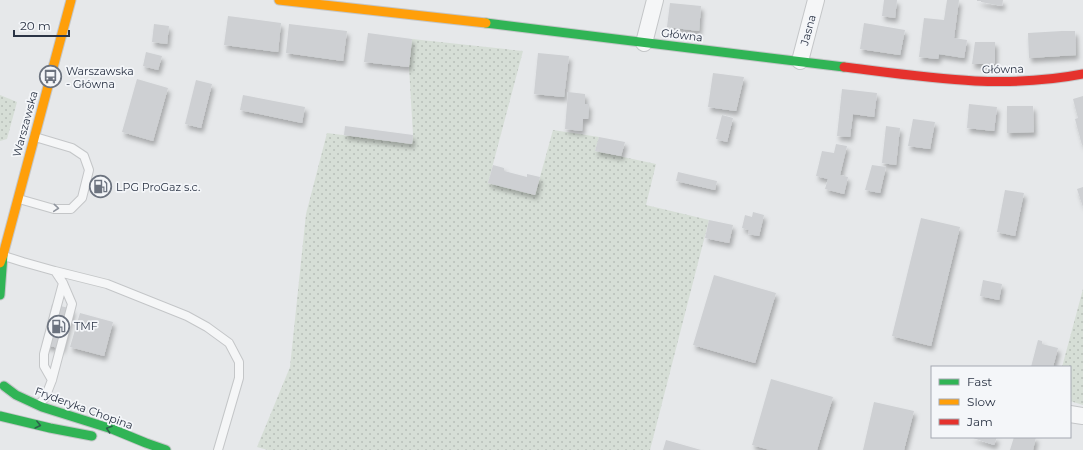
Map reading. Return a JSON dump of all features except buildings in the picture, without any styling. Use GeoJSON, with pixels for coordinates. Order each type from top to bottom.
{"type":"FeatureCollection","features":[{"type":"Feature","properties":{"kind":"street","name":"Warszawska"},"geometry":{"type":"LineString","coordinates":[[0,295],[2,259],[71,0]]}},
{"type":"Feature","properties":{"kind":"street","name":"Główna"},"geometry":{"type":"LineString","coordinates":[[279,0],[510,26],[942,79],[984,82],[1029,80],[1083,74]]}},
{"type":"Feature","properties":{"kind":"street"},"geometry":{"type":"LineString","coordinates":[[644,43],[655,0]]}},
{"type":"Feature","properties":{"kind":"street","name":"Jasna"},"geometry":{"type":"LineString","coordinates":[[800,61],[816,0]]}},
{"type":"Feature","properties":{"kind":"street","name":"Fryderyka Chopina"},"geometry":{"type":"LineString","coordinates":[[4,387],[15,395],[54,412],[112,429],[163,449]]}},
{"type":"Feature","properties":{"kind":"street"},"geometry":{"type":"LineString","coordinates":[[1071,414],[1083,416]]}},
{"type":"Feature","properties":{"kind":"street","name":"Fryderyka Chopina"},"geometry":{"type":"LineString","coordinates":[[0,416],[101,438]]}},
{"type":"Feature","properties":{"kind":"street","name":"Fryderyka Chopina"},"geometry":{"type":"LineString","coordinates":[[116,441],[163,449]]}},
{"type":"Feature","properties":{"kind":"lane"},"geometry":{"type":"LineString","coordinates":[[18,199],[54,209],[71,209],[82,198],[89,170],[84,156],[72,148],[34,137]]}},
{"type":"Feature","properties":{"kind":"lane"},"geometry":{"type":"LineString","coordinates":[[2,259],[22,262],[107,284],[186,316],[207,327],[229,343],[239,362],[239,378],[218,450]]}},
{"type":"Feature","properties":{"kind":"lane"},"geometry":{"type":"LineString","coordinates":[[38,405],[45,398],[52,380],[72,304],[56,271]]}},
{"type":"Feature","properties":{"kind":"lane"},"geometry":{"type":"LineString","coordinates":[[52,380],[44,366],[44,354],[62,284]]}},
{"type":"Feature","properties":{"kind":"shaded area"},"geometry":{"type":"Polygon","coordinates":[[[412,39],[523,51],[488,183],[535,195],[553,130],[599,137],[595,151],[656,164],[646,205],[709,220],[650,450],[268,450],[257,447],[290,367],[306,214],[327,133],[412,144],[413,135],[409,67],[412,39]]]}},
{"type":"Feature","properties":{"kind":"shaded area"},"geometry":{"type":"Polygon","coordinates":[[[0,95],[17,102],[7,139],[0,141],[0,95]]]}},
{"type":"Feature","properties":{"kind":"shaded area"},"geometry":{"type":"Polygon","coordinates":[[[1083,289],[1083,405],[1071,401],[1071,366],[1062,366],[1083,289]]]}},
{"type":"Feature","properties":{"kind":"traffic: fast"},"geometry":{"type":"LineString","coordinates":[[486,23],[844,67]]}},
{"type":"Feature","properties":{"kind":"traffic: fast"},"geometry":{"type":"LineString","coordinates":[[0,295],[3,255]]}},
{"type":"Feature","properties":{"kind":"traffic: fast"},"geometry":{"type":"LineString","coordinates":[[4,386],[16,395],[42,407],[112,429],[166,450]]}},
{"type":"Feature","properties":{"kind":"traffic: fast"},"geometry":{"type":"LineString","coordinates":[[0,416],[92,436]]}},
{"type":"Feature","properties":{"kind":"traffic: slow"},"geometry":{"type":"LineString","coordinates":[[0,263],[71,0]]}},
{"type":"Feature","properties":{"kind":"traffic: slow"},"geometry":{"type":"LineString","coordinates":[[279,0],[486,23]]}},
{"type":"Feature","properties":{"kind":"traffic: jam"},"geometry":{"type":"LineString","coordinates":[[844,67],[933,78],[993,81],[1053,79],[1083,74]]}},
{"type":"Feature","properties":{"kind":"place","name":"Warszawska - Główna"},"geometry":{"type":"Point","coordinates":[50,77]}},
{"type":"Feature","properties":{"kind":"place","name":"LPG ProGaz s.c."},"geometry":{"type":"Point","coordinates":[100,187]}},
{"type":"Feature","properties":{"kind":"place","name":"TMF"},"geometry":{"type":"Point","coordinates":[58,326]}}]}
